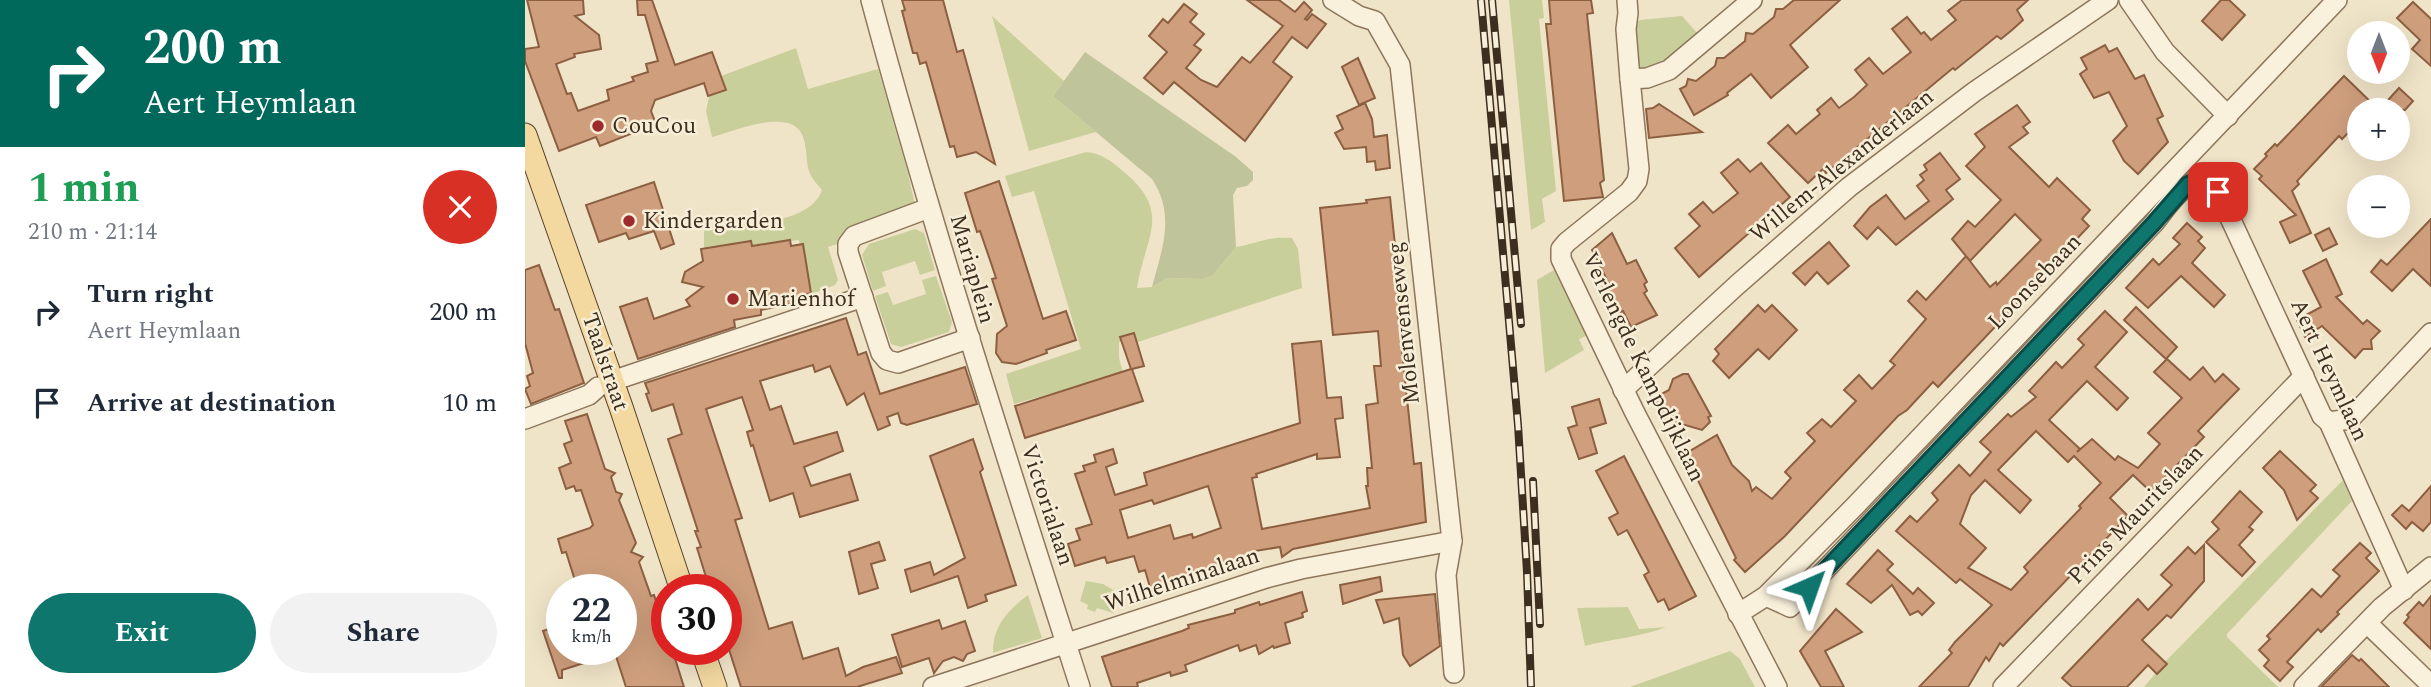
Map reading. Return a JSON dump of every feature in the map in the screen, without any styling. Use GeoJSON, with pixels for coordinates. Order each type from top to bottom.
{"type":"FeatureCollection","features":[{"type":"Feature","properties":{"kind":"main road","name":"Taalstraat"},"geometry":{"type":"LineString","coordinates":[[525,135],[605,384],[676,574]]}},
{"type":"Feature","properties":{"kind":"main road"},"geometry":{"type":"LineString","coordinates":[[707,665],[715,687]]}},
{"type":"Feature","properties":{"kind":"street","name":"Mariaplein"},"geometry":{"type":"LineString","coordinates":[[871,0],[929,208],[970,338],[898,363],[887,360],[881,354],[848,252],[848,243],[853,236],[929,208]]}},
{"type":"Feature","properties":{"kind":"street"},"geometry":{"type":"LineString","coordinates":[[1333,0],[1359,16],[1375,21],[1374,0]]}},
{"type":"Feature","properties":{"kind":"street"},"geometry":{"type":"LineString","coordinates":[[1627,0],[1630,79],[1647,78],[1669,70],[1752,0]]}},
{"type":"Feature","properties":{"kind":"street","name":"Willem-Alexanderlaan"},"geometry":{"type":"LineString","coordinates":[[1623,390],[1849,187],[1974,92],[2108,0]]}},
{"type":"Feature","properties":{"kind":"street"},"geometry":{"type":"LineString","coordinates":[[2129,0],[2165,52],[2228,116]]}},
{"type":"Feature","properties":{"kind":"street","name":"Loonsebaan"},"geometry":{"type":"LineString","coordinates":[[1738,614],[1766,596],[1856,505],[2337,0]]}},
{"type":"Feature","properties":{"kind":"street","name":"Molenvenseweg"},"geometry":{"type":"LineString","coordinates":[[1375,21],[1400,65],[1452,541],[1446,575],[1454,673]]}},
{"type":"Feature","properties":{"kind":"street","name":"Verlengde Kampdijklaan"},"geometry":{"type":"LineString","coordinates":[[1630,79],[1639,169],[1637,181],[1629,192],[1567,242],[1561,249],[1561,259],[1623,390],[1777,687]]}},
{"type":"Feature","properties":{"kind":"street","name":"Loonsebaan"},"geometry":{"type":"LineString","coordinates":[[1766,596],[1790,607],[2188,184],[2200,180]]}},
{"type":"Feature","properties":{"kind":"street","name":"Aert Heymlaan"},"geometry":{"type":"LineString","coordinates":[[2200,180],[2218,192],[2322,416],[2329,422],[2404,590]]}},
{"type":"Feature","properties":{"kind":"street"},"geometry":{"type":"LineString","coordinates":[[525,419],[589,395],[605,384],[863,297]]}},
{"type":"Feature","properties":{"kind":"street"},"geometry":{"type":"LineString","coordinates":[[2329,422],[2350,419],[2431,334]]}},
{"type":"Feature","properties":{"kind":"street","name":"Victorialaan"},"geometry":{"type":"LineString","coordinates":[[970,338],[1080,687]]}},
{"type":"Feature","properties":{"kind":"street","name":"Prins Mauritslaan"},"geometry":{"type":"LineString","coordinates":[[2003,687],[2304,376]]}},
{"type":"Feature","properties":{"kind":"street","name":"Wilhelminalaan"},"geometry":{"type":"LineString","coordinates":[[933,687],[1301,569],[1452,541]]}},
{"type":"Feature","properties":{"kind":"street"},"geometry":{"type":"LineString","coordinates":[[2304,687],[2367,623],[2431,568]]}},
{"type":"Feature","properties":{"kind":"street"},"geometry":{"type":"LineString","coordinates":[[2367,623],[2431,685]]}},
{"type":"Feature","properties":{"kind":"green space"},"geometry":{"type":"Polygon","coordinates":[[[1509,0],[1542,0],[1544,18],[1539,19],[1556,191],[1542,199],[1545,222],[1531,230],[1509,0]]]}},
{"type":"Feature","properties":{"kind":"green space"},"geometry":{"type":"Polygon","coordinates":[[[992,16],[1064,81],[1053,96],[1096,132],[1029,151],[992,16]]]}},
{"type":"Feature","properties":{"kind":"green space"},"geometry":{"type":"Polygon","coordinates":[[[1682,16],[1697,33],[1696,36],[1657,68],[1644,71],[1638,67],[1632,25],[1640,20],[1682,16]]]}},
{"type":"Feature","properties":{"kind":"green space"},"geometry":{"type":"Polygon","coordinates":[[[796,48],[808,89],[878,69],[917,213],[912,220],[828,247],[838,280],[835,285],[809,295],[799,240],[704,253],[704,227],[752,224],[787,217],[803,211],[815,202],[822,190],[809,171],[804,140],[799,129],[789,124],[764,123],[712,137],[706,111],[713,79],[796,48]]]}},
{"type":"Feature","properties":{"kind":"green space"},"geometry":{"type":"Polygon","coordinates":[[[1085,52],[1236,157],[1253,172],[1253,180],[1247,186],[1237,188],[1233,195],[1236,247],[1212,276],[1203,279],[1167,278],[1152,287],[1165,232],[1164,206],[1159,192],[1152,179],[1053,96],[1085,52]]]}},
{"type":"Feature","properties":{"kind":"green space"},"geometry":{"type":"Polygon","coordinates":[[[1086,152],[1102,156],[1115,165],[1139,187],[1148,200],[1152,226],[1137,288],[1152,287],[1167,278],[1203,279],[1212,276],[1236,247],[1269,239],[1292,238],[1298,249],[1302,288],[1135,343],[1124,340],[1119,342],[1123,373],[1014,404],[1006,374],[1081,349],[1034,191],[1012,197],[1005,176],[1086,152]]]}},
{"type":"Feature","properties":{"kind":"green space"},"geometry":{"type":"Polygon","coordinates":[[[915,229],[924,233],[935,270],[920,275],[915,261],[882,272],[886,286],[873,291],[862,255],[869,244],[915,229]]]}},
{"type":"Feature","properties":{"kind":"green space"},"geometry":{"type":"Polygon","coordinates":[[[1554,270],[1586,336],[1579,339],[1584,350],[1545,373],[1537,280],[1554,270]]]}},
{"type":"Feature","properties":{"kind":"green space"},"geometry":{"type":"Polygon","coordinates":[[[936,276],[952,322],[949,332],[901,347],[891,344],[875,296],[888,292],[893,305],[926,294],[922,280],[936,276]]]}},
{"type":"Feature","properties":{"kind":"green space"},"geometry":{"type":"Polygon","coordinates":[[[2343,480],[2352,501],[2227,634],[2278,687],[2144,687],[2164,663],[2343,480]]]}},
{"type":"Feature","properties":{"kind":"green space"},"geometry":{"type":"Polygon","coordinates":[[[1086,581],[1103,584],[1120,594],[1113,613],[1097,608],[1095,612],[1087,609],[1088,605],[1080,601],[1086,581]]]}},
{"type":"Feature","properties":{"kind":"green space"},"geometry":{"type":"Polygon","coordinates":[[[1028,595],[1042,638],[993,653],[998,627],[1028,595]]]}},
{"type":"Feature","properties":{"kind":"green space"},"geometry":{"type":"Polygon","coordinates":[[[1628,607],[1639,629],[1666,627],[1585,646],[1577,608],[1628,607]]]}},
{"type":"Feature","properties":{"kind":"green space"},"geometry":{"type":"Polygon","coordinates":[[[1730,651],[1740,659],[1755,687],[1630,687],[1730,651]]]}},
{"type":"Feature","properties":{"kind":"building"},"geometry":{"type":"Polygon","coordinates":[[[527,0],[583,0],[584,14],[575,16],[599,35],[601,49],[574,54],[575,57],[556,64],[567,94],[571,93],[578,111],[609,100],[607,90],[634,81],[632,77],[648,72],[646,64],[658,61],[645,15],[638,15],[637,0],[652,0],[675,65],[712,52],[726,90],[708,96],[704,83],[655,100],[651,111],[656,124],[600,146],[596,137],[559,151],[525,61],[525,49],[539,47],[527,0]]]}},
{"type":"Feature","properties":{"kind":"building"},"geometry":{"type":"Polygon","coordinates":[[[902,0],[943,0],[957,52],[963,50],[995,164],[976,152],[957,157],[954,146],[950,147],[926,62],[920,64],[917,53],[913,53],[902,11],[905,10],[902,0]]]}},
{"type":"Feature","properties":{"kind":"building"},"geometry":{"type":"Polygon","coordinates":[[[1247,0],[1279,0],[1295,12],[1304,2],[1312,10],[1305,19],[1312,14],[1326,24],[1307,48],[1292,37],[1273,62],[1292,77],[1245,141],[1174,82],[1163,94],[1144,78],[1167,52],[1149,36],[1163,19],[1168,23],[1184,4],[1197,14],[1190,22],[1204,34],[1194,45],[1201,50],[1186,68],[1201,80],[1217,87],[1242,57],[1250,63],[1283,26],[1247,0]]]}},
{"type":"Feature","properties":{"kind":"building"},"geometry":{"type":"Polygon","coordinates":[[[1549,0],[1591,0],[1593,13],[1587,14],[1604,180],[1600,183],[1603,197],[1564,201],[1546,24],[1551,24],[1549,0]]]}},
{"type":"Feature","properties":{"kind":"building"},"geometry":{"type":"Polygon","coordinates":[[[1794,0],[1840,0],[1790,45],[1808,67],[1771,98],[1751,74],[1727,93],[1728,95],[1694,115],[1680,89],[1686,86],[1688,79],[1696,81],[1715,66],[1717,58],[1724,58],[1745,41],[1746,33],[1753,34],[1774,17],[1776,9],[1783,9],[1794,0]]]}},
{"type":"Feature","properties":{"kind":"building"},"geometry":{"type":"Polygon","coordinates":[[[1962,0],[2028,0],[2017,10],[2023,20],[2012,30],[2001,39],[1997,36],[1955,70],[1953,68],[1826,173],[1823,169],[1808,183],[1768,143],[1788,125],[1796,134],[1820,114],[1817,110],[1831,98],[1839,108],[1854,97],[1867,85],[1855,70],[1869,58],[1883,74],[1911,52],[1892,29],[1907,17],[1921,34],[1924,32],[1931,40],[1956,20],[1948,11],[1962,0]]]}},
{"type":"Feature","properties":{"kind":"building"},"geometry":{"type":"Polygon","coordinates":[[[2221,0],[2229,0],[2245,15],[2222,40],[2202,21],[2221,0]]]}},
{"type":"Feature","properties":{"kind":"building"},"geometry":{"type":"Polygon","coordinates":[[[2413,2],[2431,19],[2431,66],[2412,49],[2420,40],[2410,30],[2410,21],[2400,21],[2397,18],[2413,2]]]}},
{"type":"Feature","properties":{"kind":"building"},"geometry":{"type":"Polygon","coordinates":[[[2105,45],[2109,52],[2117,48],[2135,79],[2144,75],[2163,116],[2157,119],[2168,142],[2138,174],[2124,161],[2113,141],[2127,126],[2109,92],[2094,98],[2080,74],[2087,69],[2081,58],[2105,45]]]}},
{"type":"Feature","properties":{"kind":"building"},"geometry":{"type":"Polygon","coordinates":[[[1358,58],[1375,98],[1359,105],[1342,67],[1358,58]]]}},
{"type":"Feature","properties":{"kind":"building"},"geometry":{"type":"Polygon","coordinates":[[[2344,76],[2347,84],[2352,84],[2367,98],[2347,98],[2347,134],[2342,139],[2339,136],[2297,181],[2299,184],[2292,191],[2311,233],[2290,243],[2280,222],[2296,215],[2259,179],[2262,176],[2254,169],[2275,144],[2277,146],[2344,76]]]}},
{"type":"Feature","properties":{"kind":"building"},"geometry":{"type":"Polygon","coordinates":[[[2399,88],[2410,98],[2390,98],[2399,88]]]}},
{"type":"Feature","properties":{"kind":"building"},"geometry":{"type":"Polygon","coordinates":[[[1365,103],[1372,119],[1374,137],[1387,135],[1390,168],[1376,170],[1375,161],[1367,162],[1366,147],[1344,149],[1335,133],[1343,129],[1337,116],[1365,103]]]}},
{"type":"Feature","properties":{"kind":"building"},"geometry":{"type":"Polygon","coordinates":[[[1659,104],[1702,132],[1649,138],[1646,109],[1659,104]]]}},
{"type":"Feature","properties":{"kind":"building"},"geometry":{"type":"Polygon","coordinates":[[[2017,105],[2030,122],[2023,127],[2028,133],[2009,147],[2049,187],[2057,178],[2090,210],[2082,219],[2089,226],[2071,245],[2075,249],[2039,287],[2037,285],[2030,290],[1938,387],[1933,382],[1785,536],[1745,572],[1734,560],[1736,558],[1685,454],[1717,435],[1732,465],[1749,481],[1752,491],[1756,487],[1772,499],[1791,478],[1785,472],[1815,441],[1807,433],[1822,419],[1831,427],[1856,401],[1844,390],[1859,375],[1872,389],[1895,365],[1890,361],[1926,319],[1908,301],[1917,291],[1926,300],[1966,256],[1952,239],[1968,221],[1975,227],[2001,200],[1966,166],[1985,147],[1975,134],[2017,105]],[[2015,214],[1970,261],[1990,287],[1996,282],[1997,285],[2041,240],[2015,214]]]}},
{"type":"Feature","properties":{"kind":"building"},"geometry":{"type":"Polygon","coordinates":[[[1940,153],[1960,179],[1946,190],[1953,199],[1896,245],[1878,227],[1867,239],[1854,226],[1870,207],[1886,195],[1905,219],[1929,201],[1917,186],[1924,180],[1920,175],[1927,170],[1924,165],[1940,153]]]}},
{"type":"Feature","properties":{"kind":"building"},"geometry":{"type":"Polygon","coordinates":[[[1738,159],[1750,172],[1761,163],[1790,197],[1699,277],[1675,248],[1700,226],[1689,214],[1703,202],[1713,213],[1738,193],[1721,173],[1738,159]]]}},
{"type":"Feature","properties":{"kind":"building"},"geometry":{"type":"Polygon","coordinates":[[[999,181],[1043,319],[1066,311],[1076,340],[1016,364],[1002,362],[996,353],[997,334],[1007,326],[992,279],[996,278],[965,193],[999,181]]]}},
{"type":"Feature","properties":{"kind":"building"},"geometry":{"type":"Polygon","coordinates":[[[654,182],[674,244],[661,249],[654,231],[629,239],[626,233],[599,242],[586,205],[654,182]]]}},
{"type":"Feature","properties":{"kind":"building"},"geometry":{"type":"Polygon","coordinates":[[[1390,197],[1402,313],[1398,313],[1414,464],[1421,463],[1426,522],[1293,549],[1282,557],[1280,547],[1249,552],[1251,558],[1170,581],[1172,587],[1152,594],[1145,570],[1139,572],[1134,556],[1107,563],[1105,557],[1075,566],[1068,544],[1080,540],[1076,529],[1092,524],[1075,474],[1085,471],[1083,466],[1096,462],[1094,455],[1113,449],[1117,463],[1106,467],[1115,495],[1147,485],[1144,473],[1300,423],[1292,344],[1321,341],[1327,398],[1341,397],[1343,418],[1335,419],[1340,457],[1317,459],[1317,454],[1256,474],[1257,477],[1252,478],[1262,529],[1370,508],[1366,486],[1367,468],[1372,468],[1366,405],[1378,403],[1374,366],[1381,366],[1378,331],[1333,335],[1320,208],[1367,203],[1366,200],[1390,197]],[[1208,486],[1154,504],[1152,500],[1120,510],[1128,538],[1170,525],[1174,539],[1192,534],[1193,538],[1221,528],[1208,486]]]}},
{"type":"Feature","properties":{"kind":"building"},"geometry":{"type":"Polygon","coordinates":[[[2431,219],[2431,286],[2413,269],[2392,291],[2371,272],[2381,260],[2387,265],[2431,219]]]}},
{"type":"Feature","properties":{"kind":"building"},"geometry":{"type":"Polygon","coordinates":[[[2187,223],[2202,237],[2198,241],[2205,248],[2192,263],[2225,295],[2214,307],[2181,276],[2148,308],[2126,288],[2153,259],[2159,265],[2180,244],[2173,238],[2187,223]]]}},
{"type":"Feature","properties":{"kind":"building"},"geometry":{"type":"Polygon","coordinates":[[[2329,228],[2337,244],[2323,251],[2315,235],[2329,228]]]}},
{"type":"Feature","properties":{"kind":"building"},"geometry":{"type":"Polygon","coordinates":[[[1612,233],[1627,264],[1636,260],[1647,282],[1644,284],[1647,291],[1644,293],[1657,315],[1631,327],[1623,311],[1615,314],[1603,287],[1609,284],[1592,250],[1612,233]]]}},
{"type":"Feature","properties":{"kind":"building","name":"Marienhof"},"geometry":{"type":"Polygon","coordinates":[[[790,240],[791,246],[803,244],[811,293],[799,296],[800,302],[761,310],[761,315],[734,320],[735,327],[638,359],[620,307],[647,298],[654,319],[690,306],[686,300],[703,287],[682,282],[685,272],[703,261],[701,249],[751,241],[752,246],[790,240]]]}},
{"type":"Feature","properties":{"kind":"building"},"geometry":{"type":"Polygon","coordinates":[[[1829,242],[1849,266],[1828,284],[1817,272],[1805,285],[1793,273],[1829,242]]]}},
{"type":"Feature","properties":{"kind":"building"},"geometry":{"type":"Polygon","coordinates":[[[2326,259],[2342,294],[2336,297],[2363,324],[2367,320],[2380,331],[2371,340],[2372,349],[2363,349],[2355,358],[2322,326],[2305,337],[2297,320],[2321,307],[2303,271],[2326,259]]]}},
{"type":"Feature","properties":{"kind":"building"},"geometry":{"type":"Polygon","coordinates":[[[539,265],[555,310],[559,309],[584,383],[531,404],[525,389],[530,386],[527,376],[533,373],[525,343],[525,270],[539,265]]]}},
{"type":"Feature","properties":{"kind":"building"},"geometry":{"type":"Polygon","coordinates":[[[1758,305],[1765,312],[1772,305],[1797,330],[1769,359],[1758,349],[1729,378],[1713,361],[1719,354],[1715,349],[1758,305]]]}},
{"type":"Feature","properties":{"kind":"building"},"geometry":{"type":"Polygon","coordinates":[[[2136,307],[2177,347],[2166,359],[2124,320],[2136,307]]]}},
{"type":"Feature","properties":{"kind":"building"},"geometry":{"type":"Polygon","coordinates":[[[2105,311],[2127,332],[2095,367],[2128,398],[2117,410],[2087,381],[2049,420],[2080,449],[2077,452],[2092,439],[2115,460],[2118,456],[2138,468],[2160,444],[2148,433],[2182,398],[2154,372],[2167,359],[2190,380],[2203,367],[2215,382],[2223,374],[2239,389],[2198,431],[2204,437],[2151,492],[2133,475],[2110,498],[2128,516],[2003,646],[2000,643],[1989,661],[1986,657],[1968,687],[1919,687],[1952,653],[1949,650],[1955,642],[1992,605],[1960,579],[1956,583],[1896,531],[1910,516],[1917,522],[1938,500],[1932,493],[1959,465],[1970,476],[1991,452],[1980,442],[2008,414],[2011,417],[2036,397],[2029,391],[2056,362],[2062,368],[2084,345],[2078,339],[2105,311]],[[2036,431],[1998,470],[2031,500],[2020,513],[1985,480],[1971,495],[1960,524],[1986,548],[1968,568],[2011,590],[2028,572],[2024,567],[2081,508],[2079,506],[2101,483],[2074,456],[2068,462],[2036,431]]]}},
{"type":"Feature","properties":{"kind":"building"},"geometry":{"type":"Polygon","coordinates":[[[846,318],[858,355],[866,352],[880,394],[965,367],[977,404],[907,425],[901,423],[898,413],[887,417],[890,425],[878,430],[864,393],[847,405],[830,366],[815,372],[813,365],[760,381],[770,410],[781,406],[794,444],[837,432],[843,451],[804,467],[811,486],[850,474],[858,500],[800,517],[793,493],[770,501],[747,432],[753,430],[742,397],[706,409],[742,518],[735,520],[769,629],[792,622],[803,659],[838,648],[846,676],[863,667],[896,657],[902,673],[857,687],[741,687],[734,665],[742,665],[742,574],[705,574],[697,548],[701,547],[695,531],[698,531],[668,439],[682,434],[673,404],[652,411],[645,383],[846,318]]]}},
{"type":"Feature","properties":{"kind":"building"},"geometry":{"type":"Polygon","coordinates":[[[1134,333],[1144,366],[1132,369],[1143,401],[1025,438],[1015,406],[1131,369],[1120,337],[1134,333]]]}},
{"type":"Feature","properties":{"kind":"building"},"geometry":{"type":"Polygon","coordinates":[[[1688,374],[1711,416],[1708,417],[1710,422],[1702,430],[1664,419],[1657,405],[1656,397],[1669,390],[1673,379],[1688,374]]]}},
{"type":"Feature","properties":{"kind":"building"},"geometry":{"type":"Polygon","coordinates":[[[1599,399],[1606,423],[1590,428],[1597,453],[1579,459],[1568,428],[1577,425],[1572,407],[1599,399]]]}},
{"type":"Feature","properties":{"kind":"building"},"geometry":{"type":"Polygon","coordinates":[[[587,414],[605,469],[615,473],[611,477],[616,492],[622,494],[619,500],[636,543],[631,552],[643,557],[639,562],[651,596],[651,665],[677,665],[684,687],[626,687],[619,665],[637,665],[637,574],[573,574],[566,552],[562,553],[558,539],[593,525],[581,490],[576,491],[574,486],[566,489],[559,468],[571,463],[564,444],[572,441],[565,421],[587,414]]]}},
{"type":"Feature","properties":{"kind":"building"},"geometry":{"type":"Polygon","coordinates":[[[973,439],[983,469],[980,472],[1016,585],[985,595],[987,601],[968,608],[958,576],[911,592],[905,570],[930,562],[934,575],[965,558],[930,456],[973,439]]]}},
{"type":"Feature","properties":{"kind":"building"},"geometry":{"type":"Polygon","coordinates":[[[2280,451],[2316,485],[2310,491],[2318,498],[2297,520],[2284,490],[2263,468],[2280,451]]]}},
{"type":"Feature","properties":{"kind":"building"},"geometry":{"type":"Polygon","coordinates":[[[1624,456],[1696,596],[1669,610],[1664,599],[1658,602],[1644,575],[1649,572],[1627,530],[1618,535],[1609,518],[1618,513],[1596,471],[1624,456]]]}},
{"type":"Feature","properties":{"kind":"building"},"geometry":{"type":"Polygon","coordinates":[[[2431,486],[2431,522],[2423,531],[2412,522],[2406,529],[2392,515],[2402,505],[2409,511],[2431,486]]]}},
{"type":"Feature","properties":{"kind":"building"},"geometry":{"type":"Polygon","coordinates":[[[2240,491],[2262,512],[2249,527],[2253,530],[2239,545],[2255,562],[2242,576],[2206,542],[2219,529],[2212,522],[2240,491]]]}},
{"type":"Feature","properties":{"kind":"building"},"geometry":{"type":"Polygon","coordinates":[[[879,542],[885,560],[871,564],[878,588],[859,594],[849,552],[879,542]]]}},
{"type":"Feature","properties":{"kind":"building"},"geometry":{"type":"Polygon","coordinates":[[[2360,543],[2371,553],[2366,558],[2379,571],[2337,612],[2339,614],[2321,632],[2318,629],[2287,662],[2293,667],[2280,681],[2264,666],[2269,660],[2259,650],[2270,639],[2267,636],[2312,589],[2321,597],[2340,576],[2333,570],[2360,543]]]}},
{"type":"Feature","properties":{"kind":"building"},"geometry":{"type":"Polygon","coordinates":[[[2204,545],[2204,581],[2171,618],[2167,615],[2142,640],[2167,664],[2157,674],[2148,665],[2127,687],[2072,687],[2062,678],[2138,599],[2148,610],[2172,585],[2161,575],[2188,547],[2195,554],[2204,545]]]}},
{"type":"Feature","properties":{"kind":"building"},"geometry":{"type":"Polygon","coordinates":[[[1878,550],[1893,564],[1887,570],[1913,594],[1918,588],[1934,603],[1922,615],[1918,611],[1910,615],[1892,585],[1871,603],[1847,584],[1878,550]]]}},
{"type":"Feature","properties":{"kind":"building"},"geometry":{"type":"Polygon","coordinates":[[[1380,577],[1382,591],[1343,604],[1340,585],[1380,577]]]}},
{"type":"Feature","properties":{"kind":"building"},"geometry":{"type":"Polygon","coordinates":[[[1302,592],[1307,611],[1302,613],[1303,617],[1285,623],[1290,643],[1274,648],[1273,646],[1259,654],[1256,645],[1240,651],[1238,645],[1185,665],[1187,671],[1171,676],[1170,672],[1137,683],[1138,687],[1112,687],[1102,657],[1182,631],[1189,628],[1188,625],[1235,613],[1235,610],[1259,602],[1260,605],[1302,592]]]}},
{"type":"Feature","properties":{"kind":"building"},"geometry":{"type":"Polygon","coordinates":[[[1435,594],[1440,646],[1410,666],[1403,655],[1399,618],[1384,623],[1376,600],[1435,594]]]}},
{"type":"Feature","properties":{"kind":"building"},"geometry":{"type":"Polygon","coordinates":[[[2431,596],[2431,649],[2404,623],[2409,617],[2407,615],[2419,602],[2423,606],[2431,596]]]}},
{"type":"Feature","properties":{"kind":"building"},"geometry":{"type":"Polygon","coordinates":[[[1836,609],[1862,632],[1825,651],[1844,687],[1821,687],[1800,651],[1836,609]]]}},
{"type":"Feature","properties":{"kind":"building"},"geometry":{"type":"Polygon","coordinates":[[[939,620],[942,629],[965,621],[975,651],[967,654],[963,661],[954,657],[943,661],[934,673],[929,658],[902,667],[892,635],[939,620]]]}},
{"type":"Feature","properties":{"kind":"building"},"geometry":{"type":"Polygon","coordinates":[[[2352,655],[2359,661],[2361,659],[2389,687],[2321,687],[2352,655]]]}},
{"type":"Feature","properties":{"kind":"building"},"geometry":{"type":"Polygon","coordinates":[[[555,665],[578,665],[562,670],[562,678],[559,678],[555,665]]]}},
{"type":"Feature","properties":{"kind":"railway"},"geometry":{"type":"LineString","coordinates":[[1481,0],[1518,425],[1531,687]]}},
{"type":"Feature","properties":{"kind":"railway"},"geometry":{"type":"LineString","coordinates":[[1492,0],[1521,324]]}},
{"type":"Feature","properties":{"kind":"railway"},"geometry":{"type":"LineString","coordinates":[[1533,481],[1540,624]]}},
{"type":"Feature","properties":{"kind":"place","name":"CouCou"},"geometry":{"type":"Point","coordinates":[598,126]}},
{"type":"Feature","properties":{"kind":"place","name":"Kindergarden"},"geometry":{"type":"Point","coordinates":[629,221]}},
{"type":"Feature","properties":{"kind":"place","name":"Marienhof"},"geometry":{"type":"Point","coordinates":[733,299]}},
{"type":"Feature","properties":{"kind":"route"},"geometry":{"type":"LineString","coordinates":[[1809,587],[2188,184],[2200,180],[2208,182],[2218,192]]}}]}
